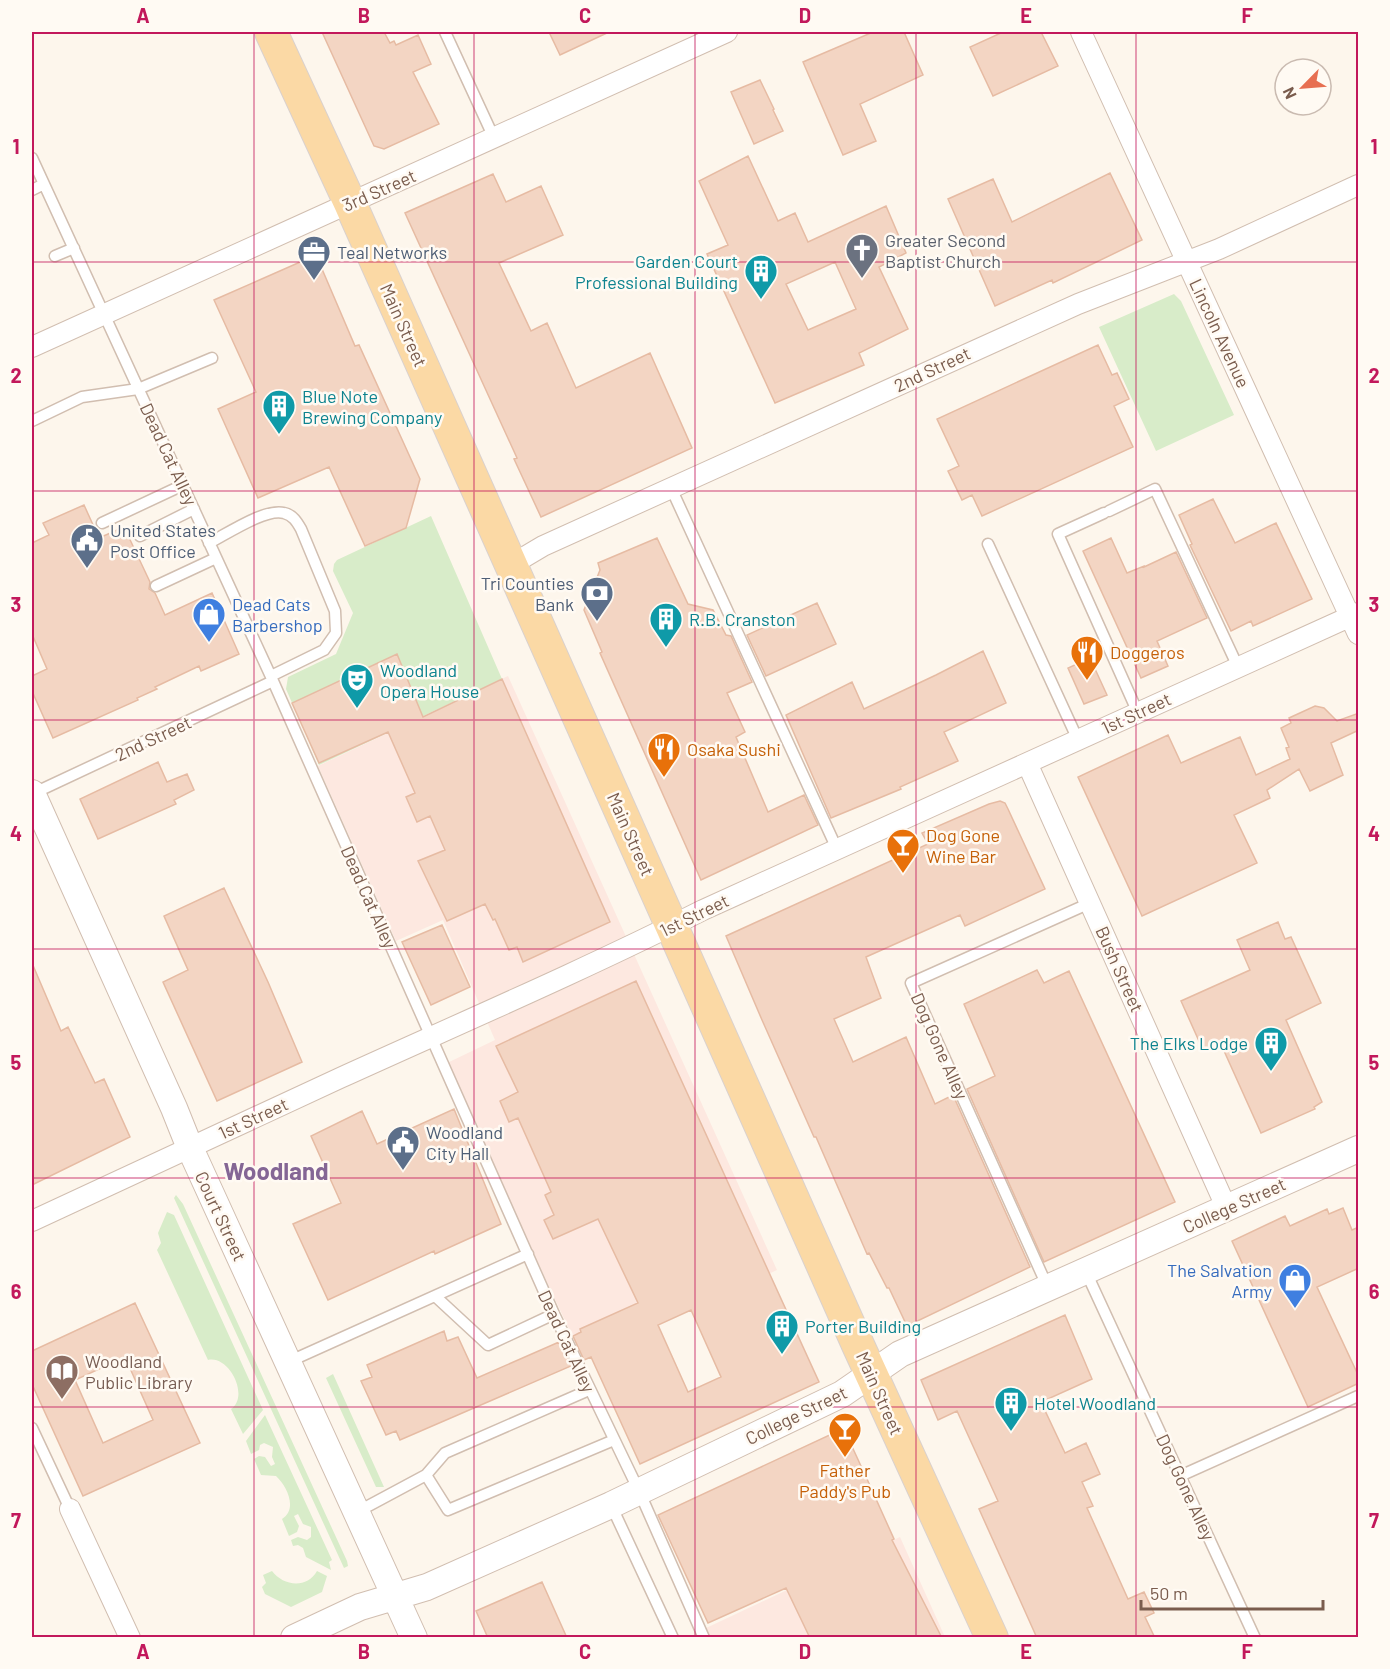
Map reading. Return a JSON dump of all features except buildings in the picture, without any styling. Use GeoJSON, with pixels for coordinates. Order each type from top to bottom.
{"type":"FeatureCollection","features":[{"type":"Feature","properties":{"kind":"main road","name":"Main Street"},"geometry":{"type":"LineString","coordinates":[[270,32],[350,203],[871,1374],[992,1638]]}},
{"type":"Feature","properties":{"kind":"street","name":"3rd Street"},"geometry":{"type":"LineString","coordinates":[[32,347],[727,32]]}},
{"type":"Feature","properties":{"kind":"street","name":"Lincoln Avenue"},"geometry":{"type":"LineString","coordinates":[[1081,32],[1186,262],[1356,621]]}},
{"type":"Feature","properties":{"kind":"street","name":"2nd Street"},"geometry":{"type":"LineString","coordinates":[[511,564],[543,546],[1078,304],[1219,249],[1359,185]]}},
{"type":"Feature","properties":{"kind":"street","name":"1st Street"},"geometry":{"type":"LineString","coordinates":[[32,1221],[1238,666],[1319,632],[1356,621]]}},
{"type":"Feature","properties":{"kind":"street","name":"Bush Street"},"geometry":{"type":"LineString","coordinates":[[1028,763],[1227,1209]]}},
{"type":"Feature","properties":{"kind":"street","name":"Court Street"},"geometry":{"type":"LineString","coordinates":[[32,794],[190,1148],[414,1638]]}},
{"type":"Feature","properties":{"kind":"street","name":"College Street"},"geometry":{"type":"LineString","coordinates":[[294,1638],[360,1607],[427,1587],[611,1505],[842,1394],[900,1354],[1359,1149]]}},
{"type":"Feature","properties":{"kind":"street"},"geometry":{"type":"LineString","coordinates":[[70,1509],[130,1638]]}},
{"type":"Feature","properties":{"kind":"lane"},"geometry":{"type":"LineString","coordinates":[[445,32],[494,138]]}},
{"type":"Feature","properties":{"kind":"lane","name":"Dead Cat Alley"},"geometry":{"type":"LineString","coordinates":[[32,158],[272,679],[554,1314],[639,1491],[704,1638]]}},
{"type":"Feature","properties":{"kind":"lane"},"geometry":{"type":"LineString","coordinates":[[32,190],[44,184]]}},
{"type":"Feature","properties":{"kind":"lane"},"geometry":{"type":"LineString","coordinates":[[55,256],[74,248]]}},
{"type":"Feature","properties":{"kind":"lane"},"geometry":{"type":"LineString","coordinates":[[32,421],[82,397],[138,389],[212,358]]}},
{"type":"Feature","properties":{"kind":"lane"},"geometry":{"type":"LineString","coordinates":[[102,523],[183,485]]}},
{"type":"Feature","properties":{"kind":"lane"},"geometry":{"type":"LineString","coordinates":[[671,488],[837,849]]}},
{"type":"Feature","properties":{"kind":"lane"},"geometry":{"type":"LineString","coordinates":[[1138,713],[1059,534],[1155,489],[1238,666]]}},
{"type":"Feature","properties":{"kind":"lane"},"geometry":{"type":"LineString","coordinates":[[140,536],[194,509]]}},
{"type":"Feature","properties":{"kind":"lane","name":"2nd Street"},"geometry":{"type":"LineString","coordinates":[[32,794],[272,679],[324,650],[336,633],[335,611],[301,529],[294,518],[285,513],[276,512],[264,515],[209,543]]}},
{"type":"Feature","properties":{"kind":"lane"},"geometry":{"type":"LineString","coordinates":[[987,544],[1078,740]]}},
{"type":"Feature","properties":{"kind":"lane"},"geometry":{"type":"LineString","coordinates":[[156,585],[216,558]]}},
{"type":"Feature","properties":{"kind":"lane","name":"Dog Gone Alley"},"geometry":{"type":"LineString","coordinates":[[1048,1288],[911,983],[1090,903]]}},
{"type":"Feature","properties":{"kind":"lane"},"geometry":{"type":"LineString","coordinates":[[288,1362],[528,1254]]}},
{"type":"Feature","properties":{"kind":"lane","name":"Dog Gone Alley"},"geometry":{"type":"LineString","coordinates":[[1086,1271],[1255,1638]]}},
{"type":"Feature","properties":{"kind":"lane"},"geometry":{"type":"LineString","coordinates":[[435,1296],[488,1345],[554,1314]]}},
{"type":"Feature","properties":{"kind":"lane"},"geometry":{"type":"LineString","coordinates":[[356,1513],[426,1475],[445,1454],[589,1390]]}},
{"type":"Feature","properties":{"kind":"lane"},"geometry":{"type":"LineString","coordinates":[[1180,1476],[1359,1396]]}},
{"type":"Feature","properties":{"kind":"lane"},"geometry":{"type":"LineString","coordinates":[[32,1428],[70,1509]]}},
{"type":"Feature","properties":{"kind":"lane"},"geometry":{"type":"LineString","coordinates":[[426,1475],[448,1510],[614,1440]]}},
{"type":"Feature","properties":{"kind":"lane"},"geometry":{"type":"LineString","coordinates":[[611,1505],[673,1638]]}},
{"type":"Feature","properties":{"kind":"shaded area"},"geometry":{"type":"Polygon","coordinates":[[[508,676],[777,1270],[583,1359],[445,1064],[495,1040],[443,920],[396,941],[318,766],[508,676]]]}},
{"type":"Feature","properties":{"kind":"shaded area"},"geometry":{"type":"Polygon","coordinates":[[[900,1537],[945,1637],[708,1638],[704,1629],[900,1537]]]}},
{"type":"Feature","properties":{"kind":"green space"},"geometry":{"type":"Polygon","coordinates":[[[1174,294],[1181,301],[1234,415],[1156,451],[1099,327],[1174,294]]]}},
{"type":"Feature","properties":{"kind":"green space"},"geometry":{"type":"Polygon","coordinates":[[[431,516],[502,679],[319,765],[286,689],[288,677],[336,654],[353,613],[333,571],[334,564],[337,560],[431,516]]]}},
{"type":"Feature","properties":{"kind":"green space"},"geometry":{"type":"Polygon","coordinates":[[[176,1195],[183,1204],[347,1561],[348,1566],[344,1568],[174,1198],[176,1195]]]}},
{"type":"Feature","properties":{"kind":"green space"},"geometry":{"type":"Polygon","coordinates":[[[167,1212],[174,1215],[263,1410],[243,1434],[231,1409],[236,1403],[238,1386],[230,1370],[216,1360],[208,1360],[157,1250],[161,1243],[158,1233],[167,1212]]]}},
{"type":"Feature","properties":{"kind":"green space"},"geometry":{"type":"Polygon","coordinates":[[[333,1374],[384,1487],[376,1487],[326,1378],[333,1374]]]}},
{"type":"Feature","properties":{"kind":"green space"},"geometry":{"type":"Polygon","coordinates":[[[265,1415],[332,1560],[329,1562],[331,1570],[306,1557],[303,1548],[298,1545],[293,1546],[291,1540],[298,1537],[307,1540],[311,1537],[311,1527],[303,1524],[298,1514],[294,1516],[299,1526],[297,1532],[289,1536],[282,1519],[287,1515],[290,1504],[287,1491],[276,1476],[261,1475],[254,1459],[259,1456],[265,1457],[271,1466],[275,1464],[272,1457],[273,1447],[264,1443],[260,1445],[259,1450],[251,1454],[246,1441],[265,1415]]]}},
{"type":"Feature","properties":{"kind":"green space"},"geometry":{"type":"Polygon","coordinates":[[[272,1571],[282,1580],[295,1583],[307,1581],[317,1571],[327,1576],[322,1592],[291,1607],[265,1594],[262,1587],[266,1583],[263,1575],[272,1571]]]}},
{"type":"Feature","properties":{"kind":"place","name":"Greater Second Baptist Church"},"geometry":{"type":"Point","coordinates":[862,279]}},
{"type":"Feature","properties":{"kind":"place","name":"Teal Networks"},"geometry":{"type":"Point","coordinates":[314,281]}},
{"type":"Feature","properties":{"kind":"place","name":"Garden Court Professional Building"},"geometry":{"type":"Point","coordinates":[761,300]}},
{"type":"Feature","properties":{"kind":"place","name":"Blue Note Brewing Company"},"geometry":{"type":"Point","coordinates":[279,435]}},
{"type":"Feature","properties":{"kind":"place","name":"United States Post Office"},"geometry":{"type":"Point","coordinates":[87,569]}},
{"type":"Feature","properties":{"kind":"place","name":"Tri Counties Bank"},"geometry":{"type":"Point","coordinates":[597,622]}},
{"type":"Feature","properties":{"kind":"place","name":"Dead Cats Barbershop"},"geometry":{"type":"Point","coordinates":[209,643]}},
{"type":"Feature","properties":{"kind":"place","name":"R.B. Cranston"},"geometry":{"type":"Point","coordinates":[666,648]}},
{"type":"Feature","properties":{"kind":"place","name":"Doggeros"},"geometry":{"type":"Point","coordinates":[1087,681]}},
{"type":"Feature","properties":{"kind":"place","name":"Woodland Opera House"},"geometry":{"type":"Point","coordinates":[357,709]}},
{"type":"Feature","properties":{"kind":"place","name":"Osaka Sushi"},"geometry":{"type":"Point","coordinates":[664,778]}},
{"type":"Feature","properties":{"kind":"place","name":"Dog Gone Wine Bar"},"geometry":{"type":"Point","coordinates":[903,874]}},
{"type":"Feature","properties":{"kind":"place","name":"The Elks Lodge"},"geometry":{"type":"Point","coordinates":[1271,1072]}},
{"type":"Feature","properties":{"kind":"place","name":"Woodland City Hall"},"geometry":{"type":"Point","coordinates":[403,1171]}},
{"type":"Feature","properties":{"kind":"place","name":"The Salvation Army"},"geometry":{"type":"Point","coordinates":[1295,1309]}},
{"type":"Feature","properties":{"kind":"place","name":"Porter Building"},"geometry":{"type":"Point","coordinates":[782,1355]}},
{"type":"Feature","properties":{"kind":"place","name":"Woodland Public Library"},"geometry":{"type":"Point","coordinates":[62,1400]}},
{"type":"Feature","properties":{"kind":"place","name":"Hotel Woodland"},"geometry":{"type":"Point","coordinates":[1011,1432]}},
{"type":"Feature","properties":{"kind":"place","name":"Father Paddy's Pub"},"geometry":{"type":"Point","coordinates":[845,1458]}},
{"type":"Feature","properties":{"kind":"district","name":"Woodland"},"geometry":{"type":"Point","coordinates":[276,1170]}}]}
